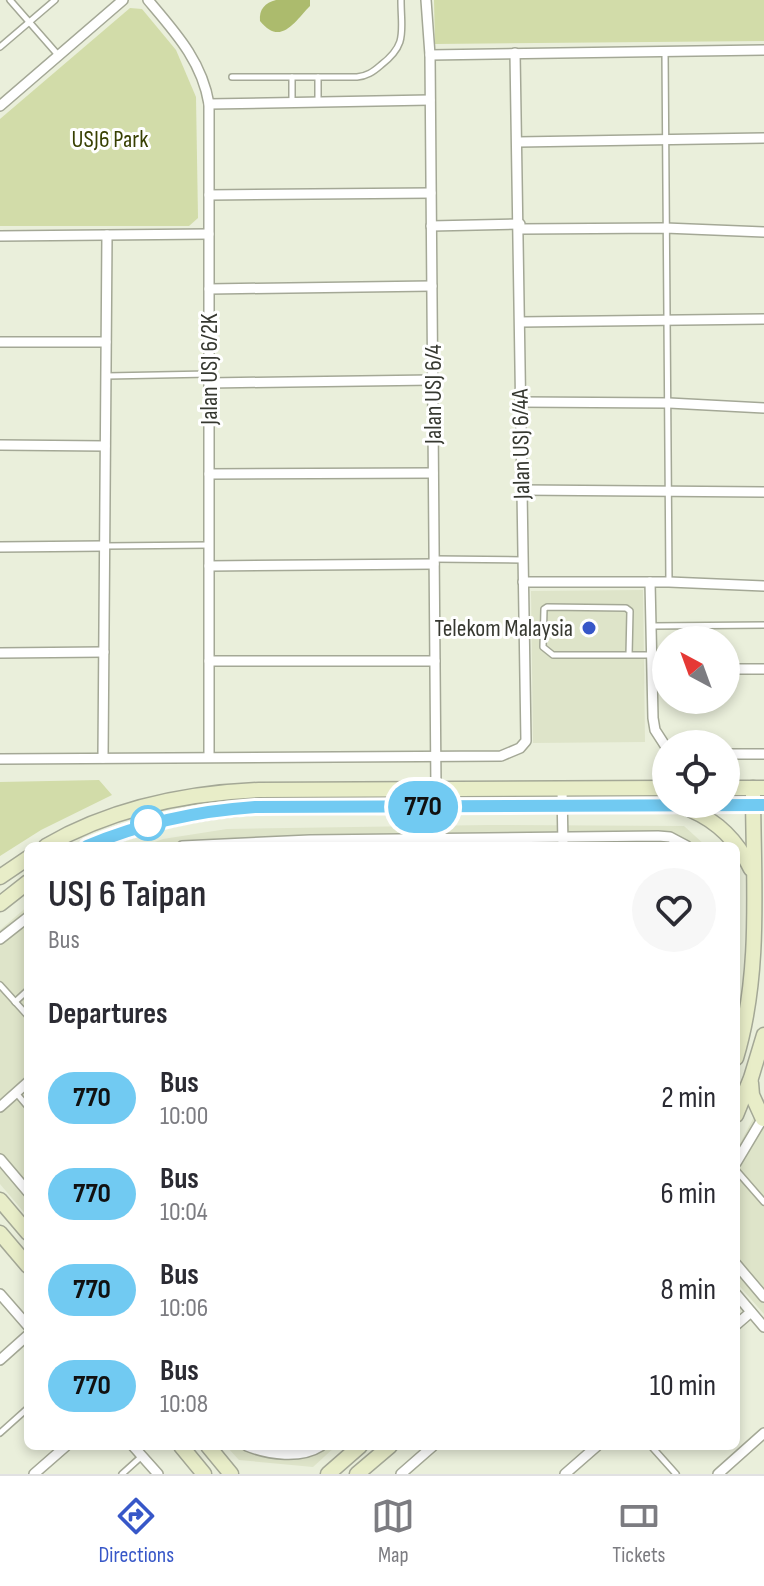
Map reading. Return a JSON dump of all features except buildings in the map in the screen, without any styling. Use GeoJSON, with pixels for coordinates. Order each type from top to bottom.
{"type":"FeatureCollection","features":[{"type":"Feature","properties":{"kind":"main road"},"geometry":{"type":"LineString","coordinates":[[54,842],[80,828],[132,809],[212,793],[259,790],[652,788]]}},
{"type":"Feature","properties":{"kind":"main road"},"geometry":{"type":"LineString","coordinates":[[740,1041],[749,1004],[758,788]]}},
{"type":"Feature","properties":{"kind":"main road"},"geometry":{"type":"LineString","coordinates":[[98,842],[159,820],[225,809],[652,806]]}},
{"type":"Feature","properties":{"kind":"main road"},"geometry":{"type":"LineString","coordinates":[[708,818],[734,842]]}},
{"type":"Feature","properties":{"kind":"main road"},"geometry":{"type":"LineString","coordinates":[[740,851],[753,873]]}},
{"type":"Feature","properties":{"kind":"main road"},"geometry":{"type":"LineString","coordinates":[[0,877],[24,861]]}},
{"type":"Feature","properties":{"kind":"main road"},"geometry":{"type":"LineString","coordinates":[[0,904],[24,885]]}},
{"type":"Feature","properties":{"kind":"main road"},"geometry":{"type":"LineString","coordinates":[[740,1107],[764,1035]]}},
{"type":"Feature","properties":{"kind":"main road"},"geometry":{"type":"LineString","coordinates":[[751,1078],[752,1095],[764,1119]]}},
{"type":"Feature","properties":{"kind":"main road"},"geometry":{"type":"LineString","coordinates":[[740,1116],[764,1119]]}},
{"type":"Feature","properties":{"kind":"main road"},"geometry":{"type":"LineString","coordinates":[[0,1200],[24,1228]]}},
{"type":"Feature","properties":{"kind":"main road"},"geometry":{"type":"LineString","coordinates":[[0,1233],[24,1261]]}},
{"type":"Feature","properties":{"kind":"main road"},"geometry":{"type":"LineString","coordinates":[[184,1450],[204,1474]]}},
{"type":"Feature","properties":{"kind":"main road"},"geometry":{"type":"LineString","coordinates":[[211,1450],[226,1468],[245,1474]]}},
{"type":"Feature","properties":{"kind":"main road"},"geometry":{"type":"LineString","coordinates":[[328,1474],[355,1450]]}},
{"type":"Feature","properties":{"kind":"main road"},"geometry":{"type":"LineString","coordinates":[[357,1474],[385,1450]]}},
{"type":"Feature","properties":{"kind":"street"},"geometry":{"type":"LineString","coordinates":[[0,106],[123,0]]}},
{"type":"Feature","properties":{"kind":"street","name":"Jalan USJ 6/2K"},"geometry":{"type":"LineString","coordinates":[[148,0],[182,40],[194,60],[204,80],[209,104],[209,757]]}},
{"type":"Feature","properties":{"kind":"street","name":"Jalan USJ 6/4"},"geometry":{"type":"LineString","coordinates":[[426,0],[430,55],[436,789]]}},
{"type":"Feature","properties":{"kind":"street"},"geometry":{"type":"LineString","coordinates":[[430,55],[764,50]]}},
{"type":"Feature","properties":{"kind":"street","name":"Jalan USJ 6/4A"},"geometry":{"type":"LineString","coordinates":[[436,756],[501,756],[520,748],[526,741],[515,53]]}},
{"type":"Feature","properties":{"kind":"street"},"geometry":{"type":"LineString","coordinates":[[209,104],[430,100]]}},
{"type":"Feature","properties":{"kind":"street"},"geometry":{"type":"LineString","coordinates":[[518,142],[764,138]]}},
{"type":"Feature","properties":{"kind":"street"},"geometry":{"type":"LineString","coordinates":[[209,195],[431,193]]}},
{"type":"Feature","properties":{"kind":"street"},"geometry":{"type":"LineString","coordinates":[[431,226],[764,232]]}},
{"type":"Feature","properties":{"kind":"street"},"geometry":{"type":"LineString","coordinates":[[0,236],[209,234]]}},
{"type":"Feature","properties":{"kind":"street"},"geometry":{"type":"LineString","coordinates":[[103,758],[107,235]]}},
{"type":"Feature","properties":{"kind":"street"},"geometry":{"type":"LineString","coordinates":[[209,289],[432,286]]}},
{"type":"Feature","properties":{"kind":"street"},"geometry":{"type":"LineString","coordinates":[[520,322],[764,319]]}},
{"type":"Feature","properties":{"kind":"street"},"geometry":{"type":"LineString","coordinates":[[0,342],[106,342]]}},
{"type":"Feature","properties":{"kind":"street"},"geometry":{"type":"LineString","coordinates":[[209,378],[433,380]]}},
{"type":"Feature","properties":{"kind":"street"},"geometry":{"type":"LineString","coordinates":[[520,402],[669,403],[764,408]]}},
{"type":"Feature","properties":{"kind":"street"},"geometry":{"type":"LineString","coordinates":[[0,445],[105,446]]}},
{"type":"Feature","properties":{"kind":"street"},"geometry":{"type":"LineString","coordinates":[[209,474],[433,473]]}},
{"type":"Feature","properties":{"kind":"street"},"geometry":{"type":"LineString","coordinates":[[521,490],[764,492]]}},
{"type":"Feature","properties":{"kind":"street"},"geometry":{"type":"LineString","coordinates":[[0,547],[104,546]]}},
{"type":"Feature","properties":{"kind":"street"},"geometry":{"type":"LineString","coordinates":[[209,566],[434,562]]}},
{"type":"Feature","properties":{"kind":"street"},"geometry":{"type":"LineString","coordinates":[[523,582],[669,582],[764,586]]}},
{"type":"Feature","properties":{"kind":"street"},"geometry":{"type":"LineString","coordinates":[[650,582],[652,655]]}},
{"type":"Feature","properties":{"kind":"street"},"geometry":{"type":"LineString","coordinates":[[0,653],[104,652]]}},
{"type":"Feature","properties":{"kind":"street"},"geometry":{"type":"LineString","coordinates":[[209,661],[435,661]]}},
{"type":"Feature","properties":{"kind":"street"},"geometry":{"type":"LineString","coordinates":[[740,669],[764,669]]}},
{"type":"Feature","properties":{"kind":"street"},"geometry":{"type":"LineString","coordinates":[[740,754],[764,754]]}},
{"type":"Feature","properties":{"kind":"street"},"geometry":{"type":"LineString","coordinates":[[0,759],[436,756]]}},
{"type":"Feature","properties":{"kind":"street"},"geometry":{"type":"LineString","coordinates":[[562,789],[563,841]]}},
{"type":"Feature","properties":{"kind":"street"},"geometry":{"type":"LineString","coordinates":[[482,842],[658,836],[679,842]]}},
{"type":"Feature","properties":{"kind":"street"},"geometry":{"type":"LineString","coordinates":[[0,939],[24,920]]}},
{"type":"Feature","properties":{"kind":"street"},"geometry":{"type":"LineString","coordinates":[[0,1107],[24,1086]]}},
{"type":"Feature","properties":{"kind":"street"},"geometry":{"type":"LineString","coordinates":[[740,1157],[764,1119]]}},
{"type":"Feature","properties":{"kind":"street"},"geometry":{"type":"LineString","coordinates":[[0,1159],[24,1187]]}},
{"type":"Feature","properties":{"kind":"street"},"geometry":{"type":"LineString","coordinates":[[740,1269],[764,1297]]}},
{"type":"Feature","properties":{"kind":"street"},"geometry":{"type":"LineString","coordinates":[[0,1294],[24,1321]]}},
{"type":"Feature","properties":{"kind":"street"},"geometry":{"type":"LineString","coordinates":[[740,1299],[764,1327]]}},
{"type":"Feature","properties":{"kind":"street"},"geometry":{"type":"LineString","coordinates":[[740,1322],[751,1312]]}},
{"type":"Feature","properties":{"kind":"street"},"geometry":{"type":"LineString","coordinates":[[0,1360],[24,1339]]}},
{"type":"Feature","properties":{"kind":"street"},"geometry":{"type":"LineString","coordinates":[[718,1474],[764,1433]]}},
{"type":"Feature","properties":{"kind":"street"},"geometry":{"type":"LineString","coordinates":[[34,1474],[61,1450]]}},
{"type":"Feature","properties":{"kind":"street"},"geometry":{"type":"LineString","coordinates":[[137,1450],[158,1474]]}},
{"type":"Feature","properties":{"kind":"street"},"geometry":{"type":"LineString","coordinates":[[258,1450],[285,1454],[315,1450]]}},
{"type":"Feature","properties":{"kind":"street"},"geometry":{"type":"LineString","coordinates":[[401,1474],[428,1450]]}},
{"type":"Feature","properties":{"kind":"street"},"geometry":{"type":"LineString","coordinates":[[565,1474],[592,1450]]}},
{"type":"Feature","properties":{"kind":"lane"},"geometry":{"type":"LineString","coordinates":[[10,0],[59,56]]}},
{"type":"Feature","properties":{"kind":"lane"},"geometry":{"type":"LineString","coordinates":[[0,47],[55,0]]}},
{"type":"Feature","properties":{"kind":"lane"},"geometry":{"type":"LineString","coordinates":[[232,77],[364,76],[394,54],[401,43],[401,0]]}},
{"type":"Feature","properties":{"kind":"lane"},"geometry":{"type":"LineString","coordinates":[[665,51],[669,582]]}},
{"type":"Feature","properties":{"kind":"lane"},"geometry":{"type":"LineString","coordinates":[[292,77],[292,103]]}},
{"type":"Feature","properties":{"kind":"lane"},"geometry":{"type":"LineString","coordinates":[[318,77],[318,102]]}},
{"type":"Feature","properties":{"kind":"lane"},"geometry":{"type":"LineString","coordinates":[[106,376],[209,378]]}},
{"type":"Feature","properties":{"kind":"lane"},"geometry":{"type":"LineString","coordinates":[[104,546],[209,545]]}},
{"type":"Feature","properties":{"kind":"lane"},"geometry":{"type":"LineString","coordinates":[[434,562],[523,560]]}},
{"type":"Feature","properties":{"kind":"lane"},"geometry":{"type":"LineString","coordinates":[[629,655],[630,611],[626,608],[547,607],[542,613],[543,647],[553,655],[629,655],[652,655]]}},
{"type":"Feature","properties":{"kind":"lane"},"geometry":{"type":"LineString","coordinates":[[651,626],[764,625]]}},
{"type":"Feature","properties":{"kind":"lane"},"geometry":{"type":"LineString","coordinates":[[0,985],[24,1012]]}},
{"type":"Feature","properties":{"kind":"lane"},"geometry":{"type":"LineString","coordinates":[[15,1002],[24,994]]}},
{"type":"Feature","properties":{"kind":"lane"},"geometry":{"type":"LineString","coordinates":[[16,1093],[24,1102]]}},
{"type":"Feature","properties":{"kind":"lane"},"geometry":{"type":"LineString","coordinates":[[740,1175],[764,1202]]}},
{"type":"Feature","properties":{"kind":"lane"},"geometry":{"type":"LineString","coordinates":[[0,1433],[24,1412]]}},
{"type":"Feature","properties":{"kind":"lane"},"geometry":{"type":"LineString","coordinates":[[655,1450],[676,1474]]}},
{"type":"Feature","properties":{"kind":"lane"},"geometry":{"type":"LineString","coordinates":[[122,1474],[142,1456]]}},
{"type":"Feature","properties":{"kind":"shaded area"},"geometry":{"type":"Polygon","coordinates":[[[276,0],[310,0],[310,6],[287,29],[275,32],[260,21],[260,17],[264,7],[276,0]]]}},
{"type":"Feature","properties":{"kind":"shaded area"},"geometry":{"type":"Polygon","coordinates":[[[643,590],[645,742],[533,743],[531,591],[643,590]]]}},
{"type":"Feature","properties":{"kind":"shaded area"},"geometry":{"type":"Polygon","coordinates":[[[684,826],[702,842],[155,842],[227,829],[684,826]]]}},
{"type":"Feature","properties":{"kind":"shaded area"},"geometry":{"type":"Polygon","coordinates":[[[24,909],[24,1212],[0,1184],[0,930],[24,909]]]}},
{"type":"Feature","properties":{"kind":"shaded area"},"geometry":{"type":"Polygon","coordinates":[[[764,1098],[764,1314],[740,1287],[740,1143],[764,1098]]]}},
{"type":"Feature","properties":{"kind":"shaded area"},"geometry":{"type":"Polygon","coordinates":[[[230,1450],[332,1450],[313,1467],[239,1460],[230,1450]]]}},
{"type":"Feature","properties":{"kind":"green space"},"geometry":{"type":"Polygon","coordinates":[[[434,0],[764,0],[764,41],[435,44],[434,0]]]}},
{"type":"Feature","properties":{"kind":"green space","name":"USJ6 Park"},"geometry":{"type":"Polygon","coordinates":[[[130,8],[142,9],[176,50],[196,97],[198,218],[189,226],[0,226],[0,119],[130,8]]]}},
{"type":"Feature","properties":{"kind":"green space"},"geometry":{"type":"Polygon","coordinates":[[[99,780],[112,795],[41,830],[0,856],[0,782],[99,780]]]}},
{"type":"Feature","properties":{"kind":"bus line","name":"770"},"geometry":{"type":"LineString","coordinates":[[97,842],[159,820],[255,807],[764,805]]}},
{"type":"Feature","properties":{"kind":"place","name":"Telekom Malaysia"},"geometry":{"type":"Point","coordinates":[589,628]}}]}
